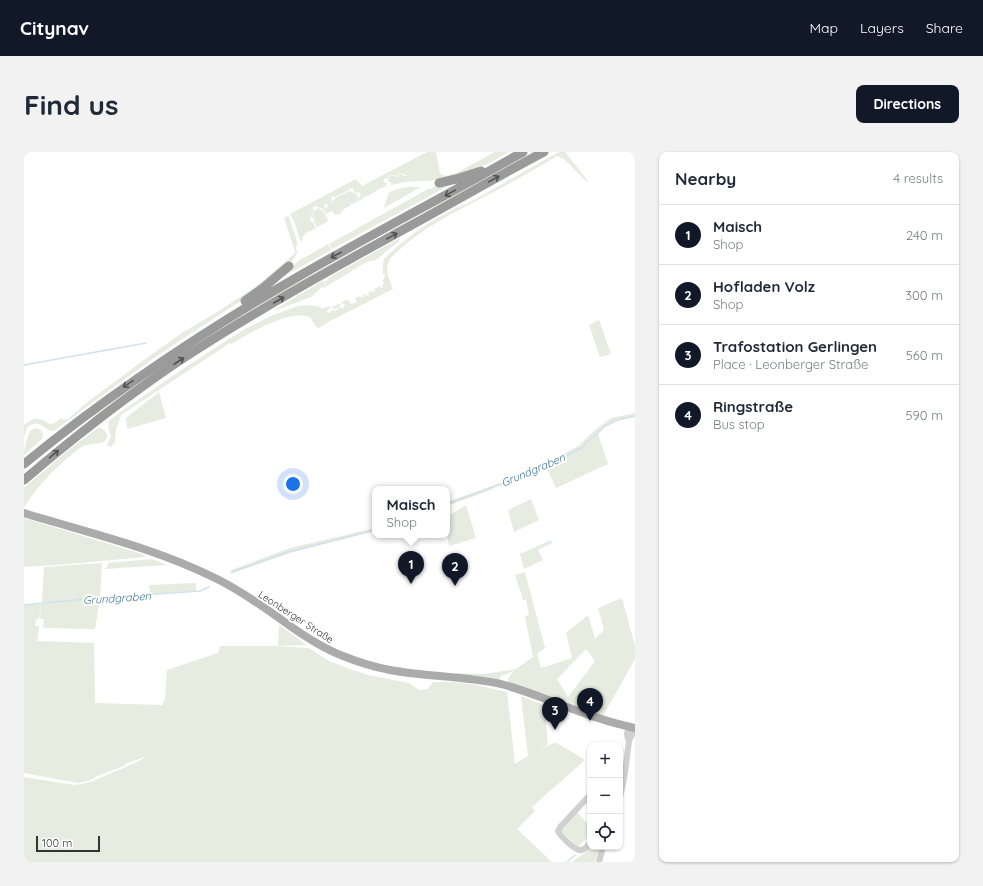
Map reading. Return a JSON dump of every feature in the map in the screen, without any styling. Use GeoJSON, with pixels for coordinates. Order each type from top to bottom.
{"type":"FeatureCollection","features":[{"type":"Feature","properties":{"kind":"highway"},"geometry":{"type":"LineString","coordinates":[[24,464],[65,430],[120,390],[230,317],[317,266],[523,152]]}},
{"type":"Feature","properties":{"kind":"highway"},"geometry":{"type":"LineString","coordinates":[[24,480],[58,451],[130,396],[222,334],[316,278],[544,152]]}},
{"type":"Feature","properties":{"kind":"highway"},"geometry":{"type":"LineString","coordinates":[[439,183],[496,167]]}},
{"type":"Feature","properties":{"kind":"highway"},"geometry":{"type":"LineString","coordinates":[[415,230],[448,205]]}},
{"type":"Feature","properties":{"kind":"highway"},"geometry":{"type":"LineString","coordinates":[[230,317],[244,303],[289,266]]}},
{"type":"Feature","properties":{"kind":"highway"},"geometry":{"type":"LineString","coordinates":[[222,334],[264,316]]}},
{"type":"Feature","properties":{"kind":"main road","name":"Leonberger Straße"},"geometry":{"type":"LineString","coordinates":[[24,513],[155,552],[201,571],[236,590],[314,642],[355,661],[391,670],[471,679],[501,685],[520,690],[593,717],[633,728]]}},
{"type":"Feature","properties":{"kind":"street"},"geometry":{"type":"LineString","coordinates":[[623,778],[629,741],[633,728]]}},
{"type":"Feature","properties":{"kind":"street"},"geometry":{"type":"LineString","coordinates":[[587,798],[558,831],[559,834],[574,848],[584,850],[587,847]]}},
{"type":"Feature","properties":{"kind":"street"},"geometry":{"type":"LineString","coordinates":[[599,862],[602,850]]}},
{"type":"Feature","properties":{"kind":"shaded area"},"geometry":{"type":"Polygon","coordinates":[[[427,152],[436,152],[440,173],[445,176],[454,174],[495,152],[508,152],[492,162],[474,170],[438,180],[405,182],[391,185],[391,182],[388,182],[390,175],[398,177],[399,174],[407,175],[399,173],[397,176],[390,174],[388,179],[384,178],[384,182],[387,183],[385,186],[377,189],[378,190],[366,197],[365,196],[364,198],[344,209],[339,215],[335,215],[332,211],[326,214],[324,209],[314,206],[310,221],[313,222],[316,228],[303,236],[303,240],[301,242],[290,214],[356,179],[362,186],[427,152]],[[350,188],[349,190],[335,197],[332,196],[330,205],[332,200],[334,201],[335,198],[349,191],[356,194],[360,200],[359,197],[361,195],[359,192],[354,192],[354,189],[350,188]],[[325,204],[324,207],[327,208],[328,205],[330,205],[325,204]]]}},
{"type":"Feature","properties":{"kind":"shaded area"},"geometry":{"type":"Polygon","coordinates":[[[532,152],[535,152],[378,237],[532,152]]]}},
{"type":"Feature","properties":{"kind":"shaded area"},"geometry":{"type":"Polygon","coordinates":[[[560,152],[565,152],[588,181],[587,182],[564,159],[557,156],[446,217],[409,241],[390,259],[387,266],[387,273],[393,289],[319,328],[316,327],[310,317],[301,315],[291,316],[270,323],[231,344],[230,343],[121,415],[116,430],[115,442],[111,447],[107,445],[111,436],[108,427],[109,421],[181,370],[243,330],[273,315],[298,306],[306,305],[321,307],[321,309],[330,306],[331,309],[328,309],[327,312],[330,313],[332,310],[335,311],[339,309],[338,307],[334,309],[332,308],[340,303],[340,308],[344,308],[345,304],[341,303],[344,301],[349,300],[351,304],[357,302],[355,298],[360,296],[362,298],[364,294],[367,296],[369,295],[368,293],[375,291],[374,289],[380,286],[381,288],[383,287],[382,285],[384,282],[382,281],[385,274],[383,274],[384,259],[417,231],[440,216],[464,204],[465,205],[560,152]]]}},
{"type":"Feature","properties":{"kind":"shaded area"},"geometry":{"type":"Polygon","coordinates":[[[436,186],[448,186],[332,249],[329,244],[428,189],[436,186]]]}},
{"type":"Feature","properties":{"kind":"shaded area"},"geometry":{"type":"Polygon","coordinates":[[[409,187],[420,187],[384,208],[390,192],[409,187]]]}},
{"type":"Feature","properties":{"kind":"shaded area"},"geometry":{"type":"Polygon","coordinates":[[[317,208],[323,210],[328,220],[317,227],[314,222],[314,218],[312,218],[313,210],[316,211],[317,208]]]}},
{"type":"Feature","properties":{"kind":"shaded area"},"geometry":{"type":"Polygon","coordinates":[[[287,216],[289,217],[297,242],[296,251],[298,251],[293,260],[250,295],[154,358],[54,431],[36,423],[27,427],[24,437],[24,425],[34,419],[39,419],[51,424],[55,423],[61,418],[64,420],[68,419],[85,404],[182,333],[258,285],[294,254],[295,251],[284,218],[287,216]]]}},
{"type":"Feature","properties":{"kind":"shaded area"},"geometry":{"type":"Polygon","coordinates":[[[400,238],[399,241],[376,260],[366,262],[327,286],[324,282],[331,276],[400,238]]]}},
{"type":"Feature","properties":{"kind":"shaded area"},"geometry":{"type":"Polygon","coordinates":[[[328,244],[331,250],[279,279],[301,259],[328,244]]]}},
{"type":"Feature","properties":{"kind":"shaded area"},"geometry":{"type":"Polygon","coordinates":[[[362,247],[245,314],[205,339],[93,416],[178,355],[280,292],[362,247]]]}},
{"type":"Feature","properties":{"kind":"shaded area"},"geometry":{"type":"Polygon","coordinates":[[[326,279],[323,281],[326,286],[320,288],[311,297],[274,310],[324,280],[326,279]]]}},
{"type":"Feature","properties":{"kind":"shaded area"},"geometry":{"type":"Polygon","coordinates":[[[599,320],[611,354],[600,357],[589,325],[599,320]]]}},
{"type":"Feature","properties":{"kind":"shaded area"},"geometry":{"type":"Polygon","coordinates":[[[159,392],[166,418],[127,429],[126,418],[159,392]]]}},
{"type":"Feature","properties":{"kind":"shaded area"},"geometry":{"type":"Polygon","coordinates":[[[635,413],[635,417],[617,421],[605,427],[598,434],[608,464],[556,488],[547,469],[501,487],[500,485],[450,505],[450,501],[544,465],[578,446],[596,429],[611,418],[635,413]]]}},
{"type":"Feature","properties":{"kind":"shaded area"},"geometry":{"type":"Polygon","coordinates":[[[36,428],[40,429],[42,432],[42,439],[24,455],[25,446],[30,431],[36,428]]]}},
{"type":"Feature","properties":{"kind":"shaded area"},"geometry":{"type":"Polygon","coordinates":[[[100,428],[106,432],[106,440],[102,443],[91,444],[80,448],[43,481],[24,507],[24,488],[66,452],[96,429],[100,428]]]}},
{"type":"Feature","properties":{"kind":"shaded area"},"geometry":{"type":"Polygon","coordinates":[[[531,499],[539,520],[514,532],[508,510],[531,499]]]}},
{"type":"Feature","properties":{"kind":"shaded area"},"geometry":{"type":"Polygon","coordinates":[[[466,505],[476,538],[449,546],[448,538],[450,538],[450,515],[466,505]]]}},
{"type":"Feature","properties":{"kind":"shaded area"},"geometry":{"type":"Polygon","coordinates":[[[24,518],[145,555],[145,557],[24,567],[24,518]]]}},
{"type":"Feature","properties":{"kind":"shaded area"},"geometry":{"type":"Polygon","coordinates":[[[372,529],[372,532],[290,553],[230,574],[232,572],[229,571],[290,548],[372,529]]]}},
{"type":"Feature","properties":{"kind":"shaded area"},"geometry":{"type":"Polygon","coordinates":[[[551,540],[552,543],[538,550],[543,560],[524,569],[520,554],[551,540]]]}},
{"type":"Feature","properties":{"kind":"shaded area"},"geometry":{"type":"Polygon","coordinates":[[[152,559],[167,565],[104,569],[108,566],[108,563],[152,559]]]}},
{"type":"Feature","properties":{"kind":"shaded area"},"geometry":{"type":"Polygon","coordinates":[[[102,563],[100,597],[42,603],[44,567],[102,563]]]}},
{"type":"Feature","properties":{"kind":"shaded area"},"geometry":{"type":"Polygon","coordinates":[[[525,572],[545,648],[537,654],[541,668],[572,658],[566,633],[588,615],[595,639],[604,630],[598,608],[622,598],[635,646],[635,659],[603,716],[560,699],[509,684],[508,679],[514,670],[500,676],[501,677],[498,680],[454,673],[484,674],[516,669],[533,657],[525,617],[529,614],[526,600],[523,600],[515,575],[525,572]],[[586,649],[557,679],[568,697],[595,661],[586,649]]]}},
{"type":"Feature","properties":{"kind":"shaded area"},"geometry":{"type":"Polygon","coordinates":[[[196,583],[196,591],[150,594],[149,585],[196,583]]]}},
{"type":"Feature","properties":{"kind":"shaded area"},"geometry":{"type":"Polygon","coordinates":[[[100,598],[95,629],[43,628],[44,619],[40,619],[41,604],[100,598]]]}},
{"type":"Feature","properties":{"kind":"shaded area"},"geometry":{"type":"Polygon","coordinates":[[[41,604],[39,619],[36,619],[35,626],[39,626],[37,641],[94,643],[95,703],[162,705],[165,699],[167,670],[218,653],[220,646],[309,648],[329,661],[347,668],[368,675],[409,683],[419,690],[428,689],[433,682],[454,682],[507,692],[515,764],[528,756],[521,696],[544,705],[548,745],[537,751],[556,743],[585,760],[532,807],[535,811],[517,829],[552,862],[24,862],[24,777],[74,785],[82,784],[93,781],[148,756],[127,763],[124,766],[97,776],[91,780],[78,783],[24,773],[24,605],[41,604]]]}},
{"type":"Feature","properties":{"kind":"shaded area"},"geometry":{"type":"Polygon","coordinates":[[[279,625],[300,640],[306,645],[278,646],[279,625]]]}},
{"type":"Feature","properties":{"kind":"shaded area"},"geometry":{"type":"Polygon","coordinates":[[[577,812],[587,823],[587,838],[578,847],[561,831],[562,827],[577,812]]]}},
{"type":"Feature","properties":{"kind":"shaded area"},"geometry":{"type":"Polygon","coordinates":[[[599,850],[595,862],[572,862],[587,851],[599,850]]]}},
{"type":"Feature","properties":{"kind":"waterway"},"geometry":{"type":"LineString","coordinates":[[24,365],[146,343]]}},
{"type":"Feature","properties":{"kind":"waterway","name":"Grundgraben"},"geometry":{"type":"LineString","coordinates":[[450,503],[546,467],[581,448],[605,426],[617,420],[635,416]]}},
{"type":"Feature","properties":{"kind":"waterway","name":"Grundgraben"},"geometry":{"type":"LineString","coordinates":[[232,572],[288,552],[372,531]]}},
{"type":"Feature","properties":{"kind":"waterway","name":"Grundgraben"},"geometry":{"type":"LineString","coordinates":[[24,605],[200,591],[209,587]]}},
{"type":"Feature","properties":{"kind":"waterway"},"geometry":{"type":"LineString","coordinates":[[567,862],[575,855]]}},
{"type":"Feature","properties":{"kind":"place","name":"Maisch"},"geometry":{"type":"Point","coordinates":[411,584]}},
{"type":"Feature","properties":{"kind":"place","name":"Hofladen Volz"},"geometry":{"type":"Point","coordinates":[455,586]}},
{"type":"Feature","properties":{"kind":"place","name":"Ringstraße"},"geometry":{"type":"Point","coordinates":[590,721]}},
{"type":"Feature","properties":{"kind":"place","name":"Trafostation Gerlingen"},"geometry":{"type":"Point","coordinates":[555,730]}}]}
